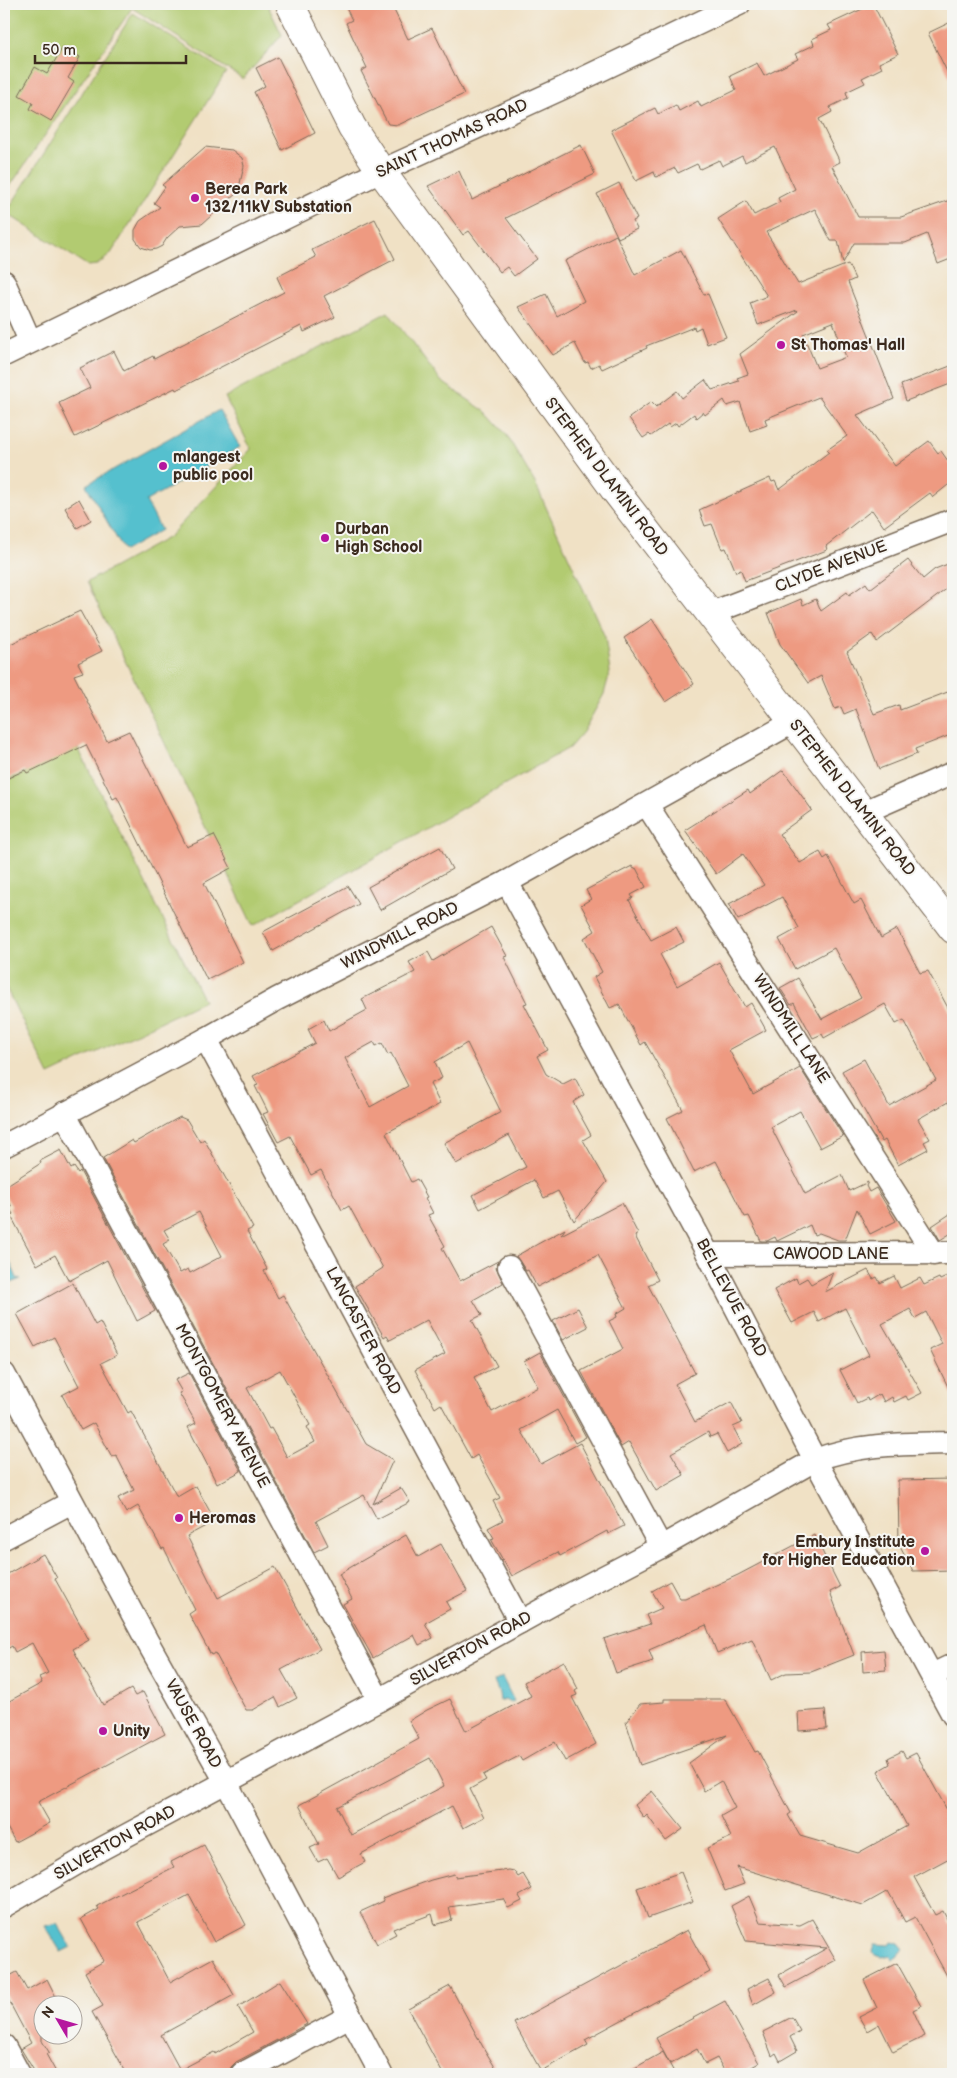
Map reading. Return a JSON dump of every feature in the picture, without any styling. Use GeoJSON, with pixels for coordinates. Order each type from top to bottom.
{"type":"FeatureCollection","features":[{"type":"Feature","properties":{"kind":"main road","name":"STEPHEN DLAMINI ROAD"},"geometry":{"type":"LineString","coordinates":[[290,4],[352,127],[381,171],[614,490],[953,929]]}},
{"type":"Feature","properties":{"kind":"street","name":"SAINT THOMAS ROAD"},"geometry":{"type":"LineString","coordinates":[[4,355],[381,171],[563,88],[739,4]]}},
{"type":"Feature","properties":{"kind":"street"},"geometry":{"type":"LineString","coordinates":[[4,282],[30,341]]}},
{"type":"Feature","properties":{"kind":"street","name":"CLYDE AVENUE"},"geometry":{"type":"LineString","coordinates":[[709,614],[953,520]]}},
{"type":"Feature","properties":{"kind":"street","name":"WINDMILL ROAD"},"geometry":{"type":"LineString","coordinates":[[4,1146],[294,991],[507,882],[793,722]]}},
{"type":"Feature","properties":{"kind":"street"},"geometry":{"type":"LineString","coordinates":[[862,813],[953,773]]}},
{"type":"Feature","properties":{"kind":"street","name":"WINDMILL LANE"},"geometry":{"type":"LineString","coordinates":[[647,805],[944,1254]]}},
{"type":"Feature","properties":{"kind":"street","name":"BELLEVUE ROAD"},"geometry":{"type":"LineString","coordinates":[[507,882],[708,1254],[815,1460],[953,1715]]}},
{"type":"Feature","properties":{"kind":"street","name":"LANCASTER ROAD"},"geometry":{"type":"LineString","coordinates":[[206,1039],[520,1622]]}},
{"type":"Feature","properties":{"kind":"street","name":"MONTGOMERY AVENUE"},"geometry":{"type":"LineString","coordinates":[[64,1113],[379,1700]]}},
{"type":"Feature","properties":{"kind":"street","name":"CAWOOD LANE"},"geometry":{"type":"LineString","coordinates":[[708,1254],[944,1254]]}},
{"type":"Feature","properties":{"kind":"street"},"geometry":{"type":"LineString","coordinates":[[510,1267],[661,1547]]}},
{"type":"Feature","properties":{"kind":"street","name":"VAUSE ROAD"},"geometry":{"type":"LineString","coordinates":[[4,1374],[226,1782],[381,2074]]}},
{"type":"Feature","properties":{"kind":"street","name":"SILVERTON ROAD"},"geometry":{"type":"LineString","coordinates":[[4,1906],[103,1848],[661,1547],[815,1460],[829,1455],[873,1446],[953,1443]]}},
{"type":"Feature","properties":{"kind":"street"},"geometry":{"type":"LineString","coordinates":[[4,1538],[72,1502]]}},
{"type":"Feature","properties":{"kind":"street"},"geometry":{"type":"LineString","coordinates":[[932,1675],[953,1665]]}},
{"type":"Feature","properties":{"kind":"street"},"geometry":{"type":"LineString","coordinates":[[242,2074],[350,2016]]}},
{"type":"Feature","properties":{"kind":"street"},"geometry":{"type":"LineString","coordinates":[[4,2046],[19,2074]]}},
{"type":"Feature","properties":{"kind":"green space"},"geometry":{"type":"Polygon","coordinates":[[[4,4],[267,4],[282,35],[243,79],[132,8],[4,195],[4,4]]]}},
{"type":"Feature","properties":{"kind":"green space"},"geometry":{"type":"Polygon","coordinates":[[[133,13],[226,72],[110,255],[97,265],[88,266],[6,213],[133,13]]]}},
{"type":"Feature","properties":{"kind":"green space"},"geometry":{"type":"Polygon","coordinates":[[[388,312],[441,381],[486,412],[506,434],[535,483],[605,637],[610,672],[604,694],[583,732],[569,748],[253,926],[87,582],[169,537],[251,449],[225,397],[388,312]]]}},
{"type":"Feature","properties":{"kind":"green space"},"geometry":{"type":"Polygon","coordinates":[[[78,748],[204,1001],[49,1075],[4,984],[4,782],[78,748]]]}},
{"type":"Feature","properties":{"kind":"water","name":"mlangest public pool"},"geometry":{"type":"Polygon","coordinates":[[[219,410],[240,447],[146,501],[161,530],[124,551],[86,485],[219,410]]]}},
{"type":"Feature","properties":{"kind":"water"},"geometry":{"type":"Polygon","coordinates":[[[7,1255],[17,1278],[21,1279],[5,1285],[4,1256],[7,1255]]]}},
{"type":"Feature","properties":{"kind":"water"},"geometry":{"type":"Polygon","coordinates":[[[502,1677],[514,1701],[510,1703],[505,1700],[500,1701],[494,1682],[502,1677]]]}},
{"type":"Feature","properties":{"kind":"water"},"geometry":{"type":"Polygon","coordinates":[[[57,1923],[71,1947],[61,1952],[45,1926],[57,1923]]]}},
{"type":"Feature","properties":{"kind":"water"},"geometry":{"type":"Polygon","coordinates":[[[892,1942],[899,1943],[904,1949],[897,1957],[893,1959],[890,1955],[882,1957],[875,1955],[873,1951],[875,1944],[890,1945],[892,1942]]]}},
{"type":"Feature","properties":{"kind":"building"},"geometry":{"type":"Polygon","coordinates":[[[344,4],[382,4],[384,7],[391,4],[408,39],[432,28],[464,94],[398,125],[388,124],[361,71],[367,68],[346,23],[352,20],[344,4]]]}},
{"type":"Feature","properties":{"kind":"building"},"geometry":{"type":"Polygon","coordinates":[[[873,4],[898,54],[879,63],[882,68],[862,78],[865,83],[846,92],[848,98],[830,107],[832,112],[819,119],[840,162],[832,166],[858,217],[901,217],[953,199],[953,258],[938,264],[927,234],[905,243],[854,243],[843,263],[838,241],[831,241],[815,209],[766,232],[798,284],[848,264],[855,279],[848,282],[894,399],[857,415],[895,466],[929,441],[938,453],[941,451],[953,468],[953,481],[933,497],[930,493],[884,527],[872,510],[826,546],[827,550],[745,581],[741,570],[736,572],[726,548],[722,549],[712,524],[705,526],[699,510],[770,478],[772,482],[775,481],[779,490],[847,436],[819,397],[765,419],[767,425],[750,431],[740,402],[727,406],[724,400],[705,415],[703,412],[696,418],[694,414],[678,426],[676,423],[670,427],[668,424],[651,436],[649,434],[643,438],[629,418],[651,402],[656,407],[677,391],[682,398],[705,380],[712,390],[739,381],[737,378],[748,374],[740,354],[798,311],[758,325],[750,303],[767,296],[718,219],[746,201],[754,215],[780,202],[778,198],[795,189],[775,147],[745,162],[742,156],[722,166],[719,160],[700,169],[697,164],[678,173],[675,168],[656,177],[654,172],[636,181],[611,130],[655,108],[658,114],[676,105],[679,111],[698,101],[701,107],[736,90],[730,76],[757,63],[764,76],[798,59],[795,54],[814,45],[812,39],[831,30],[828,25],[873,4]],[[833,322],[803,334],[817,368],[846,357],[833,322]]]}},
{"type":"Feature","properties":{"kind":"building"},"geometry":{"type":"Polygon","coordinates":[[[953,21],[953,84],[928,33],[953,21]]]}},
{"type":"Feature","properties":{"kind":"building"},"geometry":{"type":"Polygon","coordinates":[[[63,47],[80,57],[68,78],[74,82],[51,121],[30,109],[33,103],[19,95],[35,67],[47,74],[63,47]]]}},
{"type":"Feature","properties":{"kind":"building"},"geometry":{"type":"Polygon","coordinates":[[[278,57],[315,133],[282,150],[254,92],[265,86],[256,68],[278,57]]]}},
{"type":"Feature","properties":{"kind":"building"},"geometry":{"type":"Polygon","coordinates":[[[581,145],[595,174],[506,218],[537,259],[514,276],[507,267],[500,272],[469,231],[463,235],[428,186],[459,171],[472,200],[581,145]]]}},
{"type":"Feature","properties":{"kind":"building","name":"Berea Park 132/11kV Substation"},"geometry":{"type":"Polygon","coordinates":[[[205,147],[232,150],[242,158],[244,166],[238,192],[202,224],[180,226],[167,238],[162,246],[156,249],[150,250],[141,247],[135,239],[135,230],[140,221],[160,207],[154,203],[165,187],[162,185],[205,147]]]}},
{"type":"Feature","properties":{"kind":"building"},"geometry":{"type":"Polygon","coordinates":[[[619,183],[637,219],[633,221],[637,229],[618,238],[597,194],[619,183]]]}},
{"type":"Feature","properties":{"kind":"building"},"geometry":{"type":"Polygon","coordinates":[[[375,219],[395,259],[324,296],[335,317],[304,332],[301,326],[176,390],[175,388],[75,437],[59,403],[90,388],[80,368],[114,351],[124,371],[153,356],[154,359],[284,292],[277,277],[316,257],[312,250],[375,219]]]}},
{"type":"Feature","properties":{"kind":"building"},"geometry":{"type":"Polygon","coordinates":[[[616,235],[635,275],[681,250],[704,295],[708,294],[726,337],[707,344],[701,327],[695,330],[694,327],[646,346],[647,348],[602,369],[599,364],[591,368],[588,362],[585,363],[575,343],[553,355],[518,307],[546,294],[557,316],[584,301],[565,261],[616,235]]]}},
{"type":"Feature","properties":{"kind":"building"},"geometry":{"type":"Polygon","coordinates":[[[953,365],[953,383],[906,401],[901,385],[953,365]]]}},
{"type":"Feature","properties":{"kind":"building"},"geometry":{"type":"Polygon","coordinates":[[[79,499],[91,520],[77,528],[65,508],[79,499]]]}},
{"type":"Feature","properties":{"kind":"building"},"geometry":{"type":"Polygon","coordinates":[[[908,560],[923,579],[935,569],[953,562],[953,584],[877,642],[872,634],[847,652],[874,714],[899,705],[900,710],[953,690],[953,734],[915,749],[917,754],[879,769],[856,709],[844,714],[841,707],[835,709],[821,676],[808,683],[780,644],[768,613],[801,599],[803,605],[816,599],[821,611],[847,592],[849,595],[866,583],[870,589],[908,560]]]}},
{"type":"Feature","properties":{"kind":"building"},"geometry":{"type":"Polygon","coordinates":[[[80,611],[102,651],[78,663],[83,672],[74,675],[107,741],[129,731],[187,847],[214,835],[231,868],[204,883],[243,962],[207,980],[117,797],[113,799],[86,745],[27,773],[25,770],[4,780],[4,647],[80,611]]]}},
{"type":"Feature","properties":{"kind":"building"},"geometry":{"type":"Polygon","coordinates":[[[652,619],[694,684],[666,702],[624,638],[652,619]]]}},
{"type":"Feature","properties":{"kind":"building"},"geometry":{"type":"Polygon","coordinates":[[[783,770],[812,810],[779,834],[800,863],[820,852],[824,859],[828,856],[854,904],[861,900],[881,938],[897,929],[920,973],[928,971],[953,1017],[953,1112],[948,1102],[918,1119],[930,1139],[924,1142],[928,1149],[898,1165],[885,1140],[882,1142],[842,1071],[864,1059],[889,1106],[936,1080],[904,1020],[896,1024],[885,1004],[824,1038],[822,1034],[813,1038],[794,1003],[791,1005],[780,988],[798,978],[822,1019],[861,998],[834,948],[795,969],[779,939],[799,928],[782,897],[738,920],[729,904],[764,885],[743,854],[716,874],[685,830],[748,790],[750,794],[783,770]]]}},
{"type":"Feature","properties":{"kind":"building"},"geometry":{"type":"Polygon","coordinates":[[[440,847],[452,869],[380,910],[368,887],[440,847]]]}},
{"type":"Feature","properties":{"kind":"building"},"geometry":{"type":"Polygon","coordinates":[[[632,866],[634,869],[636,868],[646,887],[631,895],[633,898],[629,900],[651,940],[676,927],[684,942],[660,954],[677,986],[719,962],[745,1007],[751,1003],[766,1030],[729,1050],[753,1094],[800,1068],[843,1136],[820,1148],[800,1111],[771,1127],[805,1194],[842,1175],[849,1191],[868,1182],[866,1186],[869,1192],[876,1188],[896,1221],[870,1234],[857,1209],[845,1240],[838,1240],[819,1233],[814,1235],[810,1225],[777,1241],[775,1237],[767,1241],[761,1241],[749,1216],[745,1217],[716,1161],[694,1172],[667,1118],[683,1110],[645,1042],[641,1045],[619,1004],[610,1008],[594,977],[602,972],[584,938],[595,931],[581,905],[591,899],[586,890],[632,866]]]}},
{"type":"Feature","properties":{"kind":"building"},"geometry":{"type":"Polygon","coordinates":[[[348,886],[359,904],[273,951],[263,932],[348,886]]]}},
{"type":"Feature","properties":{"kind":"building"},"geometry":{"type":"Polygon","coordinates":[[[491,927],[507,956],[504,957],[527,1003],[524,1004],[548,1050],[537,1056],[546,1074],[563,1084],[575,1078],[584,1095],[573,1102],[591,1135],[583,1140],[607,1182],[574,1221],[558,1191],[544,1198],[534,1180],[480,1209],[473,1195],[526,1167],[509,1135],[456,1164],[444,1143],[501,1112],[467,1043],[435,1062],[442,1078],[430,1084],[440,1104],[386,1133],[411,1182],[417,1179],[427,1197],[425,1198],[433,1213],[428,1215],[445,1246],[442,1248],[460,1281],[498,1261],[496,1267],[503,1283],[473,1300],[482,1315],[472,1320],[497,1366],[474,1378],[492,1412],[538,1387],[524,1361],[540,1352],[586,1437],[575,1443],[557,1410],[521,1430],[541,1464],[580,1443],[624,1526],[608,1534],[607,1531],[560,1556],[558,1552],[512,1576],[491,1539],[494,1538],[488,1528],[503,1520],[493,1501],[500,1498],[477,1455],[471,1459],[441,1404],[435,1408],[415,1370],[445,1354],[427,1320],[390,1340],[387,1335],[384,1337],[355,1286],[383,1268],[349,1206],[342,1210],[321,1170],[311,1175],[290,1136],[278,1142],[263,1114],[268,1112],[255,1086],[258,1085],[253,1076],[315,1043],[308,1029],[324,1020],[329,1031],[367,1010],[362,999],[415,972],[409,962],[428,952],[433,961],[491,927]],[[374,1042],[345,1058],[370,1107],[408,1086],[391,1053],[388,1055],[382,1043],[376,1046],[374,1042]]]}},
{"type":"Feature","properties":{"kind":"building"},"geometry":{"type":"Polygon","coordinates":[[[180,1117],[187,1120],[200,1142],[204,1139],[253,1228],[247,1231],[267,1269],[264,1271],[278,1298],[283,1295],[366,1444],[393,1460],[373,1504],[401,1488],[410,1502],[377,1519],[364,1495],[316,1521],[328,1545],[314,1552],[103,1158],[132,1140],[134,1143],[180,1117]],[[199,1212],[164,1230],[170,1240],[163,1244],[180,1273],[188,1269],[190,1273],[222,1256],[199,1212]],[[280,1370],[247,1388],[269,1429],[271,1428],[287,1457],[315,1442],[307,1427],[310,1425],[280,1370]]]}},
{"type":"Feature","properties":{"kind":"building"},"geometry":{"type":"Polygon","coordinates":[[[61,1150],[71,1169],[74,1167],[78,1173],[80,1171],[155,1311],[137,1321],[107,1260],[69,1281],[55,1255],[37,1265],[11,1216],[13,1214],[9,1208],[12,1207],[4,1193],[4,1187],[41,1163],[40,1161],[61,1150]]]}},
{"type":"Feature","properties":{"kind":"building"},"geometry":{"type":"Polygon","coordinates":[[[622,1203],[638,1234],[635,1236],[658,1280],[648,1285],[695,1373],[675,1384],[695,1422],[731,1402],[742,1423],[733,1427],[742,1444],[727,1453],[717,1434],[710,1437],[708,1432],[671,1453],[684,1475],[656,1491],[629,1442],[621,1447],[581,1371],[623,1349],[609,1321],[617,1317],[616,1314],[626,1308],[598,1255],[537,1287],[528,1270],[526,1271],[516,1256],[565,1229],[561,1235],[622,1203]]]}},
{"type":"Feature","properties":{"kind":"building"},"geometry":{"type":"Polygon","coordinates":[[[953,1212],[953,1232],[940,1240],[932,1226],[953,1212]]]}},
{"type":"Feature","properties":{"kind":"building"},"geometry":{"type":"Polygon","coordinates":[[[868,1270],[873,1279],[877,1277],[880,1283],[894,1276],[900,1288],[920,1278],[924,1285],[953,1274],[953,1397],[930,1350],[942,1344],[926,1312],[915,1318],[910,1309],[882,1324],[922,1393],[908,1400],[906,1396],[894,1402],[892,1397],[884,1402],[880,1394],[868,1401],[867,1398],[857,1403],[840,1370],[869,1355],[845,1308],[819,1322],[814,1312],[792,1323],[774,1290],[796,1278],[798,1283],[807,1278],[811,1284],[833,1272],[825,1292],[868,1270]]]}},
{"type":"Feature","properties":{"kind":"building"},"geometry":{"type":"Polygon","coordinates":[[[73,1283],[95,1325],[100,1322],[117,1355],[101,1363],[128,1413],[131,1411],[177,1497],[196,1486],[215,1521],[187,1536],[218,1598],[275,1567],[320,1649],[281,1670],[297,1698],[280,1707],[275,1697],[253,1710],[246,1710],[215,1653],[211,1655],[189,1614],[195,1610],[164,1548],[162,1549],[138,1506],[126,1513],[118,1498],[134,1490],[116,1455],[112,1457],[94,1423],[81,1430],[62,1395],[79,1386],[54,1337],[35,1347],[17,1314],[73,1283]]]}},
{"type":"Feature","properties":{"kind":"building"},"geometry":{"type":"Polygon","coordinates":[[[578,1308],[588,1327],[563,1340],[553,1321],[578,1308]]]}},
{"type":"Feature","properties":{"kind":"building"},"geometry":{"type":"Polygon","coordinates":[[[189,1373],[241,1471],[217,1484],[188,1427],[196,1423],[179,1393],[182,1392],[175,1380],[189,1373]]]}},
{"type":"Feature","properties":{"kind":"building"},"geometry":{"type":"Polygon","coordinates":[[[953,1479],[953,1570],[913,1571],[899,1545],[898,1480],[953,1479]]]}},
{"type":"Feature","properties":{"kind":"building"},"geometry":{"type":"Polygon","coordinates":[[[406,1535],[418,1557],[441,1544],[467,1591],[446,1602],[450,1609],[425,1623],[433,1638],[419,1645],[414,1635],[373,1658],[343,1604],[352,1599],[339,1574],[406,1535]]]}},
{"type":"Feature","properties":{"kind":"building"},"geometry":{"type":"Polygon","coordinates":[[[814,1535],[840,1587],[830,1592],[854,1655],[811,1672],[786,1673],[771,1680],[752,1639],[717,1653],[706,1625],[649,1650],[653,1661],[616,1673],[604,1639],[650,1624],[646,1615],[662,1608],[652,1591],[670,1581],[680,1599],[685,1599],[738,1575],[814,1535]]]}},
{"type":"Feature","properties":{"kind":"building"},"geometry":{"type":"Polygon","coordinates":[[[43,1554],[89,1640],[73,1649],[103,1705],[131,1689],[135,1696],[143,1692],[165,1734],[38,1802],[50,1823],[15,1842],[4,1822],[4,1704],[42,1683],[39,1677],[48,1673],[32,1643],[15,1652],[12,1646],[4,1651],[4,1576],[43,1554]]]}},
{"type":"Feature","properties":{"kind":"building"},"geometry":{"type":"Polygon","coordinates":[[[884,1650],[886,1670],[863,1672],[862,1652],[884,1650]]]}},
{"type":"Feature","properties":{"kind":"building"},"geometry":{"type":"Polygon","coordinates":[[[564,1661],[578,1689],[575,1691],[577,1695],[572,1697],[596,1744],[565,1761],[555,1742],[522,1761],[519,1756],[483,1775],[486,1780],[470,1789],[484,1817],[463,1828],[452,1806],[361,1854],[365,1862],[338,1877],[327,1858],[318,1862],[310,1848],[319,1844],[299,1805],[419,1739],[409,1721],[427,1710],[450,1699],[466,1731],[531,1696],[524,1682],[564,1661]],[[430,1758],[337,1807],[351,1835],[444,1786],[430,1758]]]}},
{"type":"Feature","properties":{"kind":"building"},"geometry":{"type":"Polygon","coordinates":[[[664,1699],[725,1699],[755,1752],[758,1751],[791,1813],[788,1815],[800,1836],[858,1853],[907,1826],[878,1771],[890,1764],[888,1758],[902,1751],[906,1758],[916,1753],[953,1821],[953,1856],[914,1877],[935,1915],[943,1911],[953,1931],[953,1987],[915,1917],[905,1922],[888,1891],[863,1905],[737,1867],[744,1884],[725,1891],[707,1848],[731,1837],[721,1816],[735,1808],[721,1781],[704,1791],[689,1763],[727,1735],[640,1765],[626,1722],[640,1704],[664,1702],[664,1699]]]}},
{"type":"Feature","properties":{"kind":"building"},"geometry":{"type":"Polygon","coordinates":[[[825,1710],[827,1729],[799,1731],[798,1712],[825,1710]]]}},
{"type":"Feature","properties":{"kind":"building"},"geometry":{"type":"Polygon","coordinates":[[[652,1791],[683,1829],[666,1841],[647,1815],[644,1818],[635,1805],[652,1791]]]}},
{"type":"Feature","properties":{"kind":"building"},"geometry":{"type":"Polygon","coordinates":[[[204,1845],[246,1925],[214,1942],[189,1895],[138,1922],[170,1982],[213,1958],[234,1995],[161,2035],[180,2070],[214,2052],[215,2054],[253,2032],[238,2007],[280,1981],[307,2024],[236,2062],[226,2074],[127,2074],[92,2012],[103,2006],[85,1972],[104,1961],[81,1919],[99,1909],[97,1906],[174,1867],[171,1862],[204,1845]]]}},
{"type":"Feature","properties":{"kind":"building"},"geometry":{"type":"Polygon","coordinates":[[[509,1870],[514,1871],[518,1877],[523,1874],[532,1889],[519,1896],[522,1901],[508,1908],[503,1899],[449,1907],[452,1920],[435,1925],[432,1914],[393,1929],[396,1934],[377,1944],[360,1912],[384,1901],[382,1898],[431,1880],[454,1874],[455,1877],[509,1870]]]}},
{"type":"Feature","properties":{"kind":"building"},"geometry":{"type":"Polygon","coordinates":[[[681,1872],[693,1902],[648,1918],[637,1888],[681,1872]]]}},
{"type":"Feature","properties":{"kind":"building"},"geometry":{"type":"Polygon","coordinates":[[[749,1896],[760,1922],[800,1925],[812,1919],[836,1960],[786,1987],[779,1975],[827,1948],[746,1941],[731,1906],[749,1896]]]}},
{"type":"Feature","properties":{"kind":"building"},"geometry":{"type":"Polygon","coordinates":[[[687,1930],[710,1972],[585,2040],[588,2045],[541,2071],[514,2023],[687,1930]]]}},
{"type":"Feature","properties":{"kind":"building"},"geometry":{"type":"Polygon","coordinates":[[[897,1963],[921,2006],[913,2010],[925,2036],[893,2052],[879,2024],[867,2031],[859,2017],[877,2008],[864,1980],[897,1963]]]}},
{"type":"Feature","properties":{"kind":"building"},"geometry":{"type":"Polygon","coordinates":[[[17,1972],[27,1990],[47,1979],[56,1996],[32,1996],[32,2046],[45,2046],[49,2052],[46,2054],[57,2074],[36,2074],[21,2049],[31,2043],[4,1992],[4,1979],[17,1972]]]}},
{"type":"Feature","properties":{"kind":"building"},"geometry":{"type":"Polygon","coordinates":[[[769,1978],[776,1992],[753,2005],[747,1989],[769,1978]]]}},
{"type":"Feature","properties":{"kind":"building"},"geometry":{"type":"Polygon","coordinates":[[[450,1986],[499,2074],[443,2074],[408,2009],[450,1986]]]}},
{"type":"Feature","properties":{"kind":"building"},"geometry":{"type":"Polygon","coordinates":[[[725,2001],[759,2063],[739,2074],[736,2074],[732,2068],[725,2072],[717,2058],[705,2064],[697,2049],[670,2064],[656,2038],[725,2001]]]}},
{"type":"Feature","properties":{"kind":"building"},"geometry":{"type":"Polygon","coordinates":[[[792,2017],[800,2031],[790,2037],[797,2051],[780,2061],[776,2053],[772,2056],[763,2032],[792,2017]]]}},
{"type":"Feature","properties":{"kind":"building"},"geometry":{"type":"Polygon","coordinates":[[[663,2052],[675,2074],[624,2074],[663,2052]]]}},
{"type":"Feature","properties":{"kind":"place","name":"Berea Park 132/11kV Substation"},"geometry":{"type":"Point","coordinates":[195,198]}},
{"type":"Feature","properties":{"kind":"place","name":"St Thomas' Hall"},"geometry":{"type":"Point","coordinates":[781,345]}},
{"type":"Feature","properties":{"kind":"place","name":"mlangest public pool"},"geometry":{"type":"Point","coordinates":[163,466]}},
{"type":"Feature","properties":{"kind":"place","name":"Durban High School"},"geometry":{"type":"Point","coordinates":[325,538]}},
{"type":"Feature","properties":{"kind":"place","name":"Heromas"},"geometry":{"type":"Point","coordinates":[179,1518]}},
{"type":"Feature","properties":{"kind":"place","name":"Embury Institute for Higher Education"},"geometry":{"type":"Point","coordinates":[925,1551]}},
{"type":"Feature","properties":{"kind":"place","name":"Unity"},"geometry":{"type":"Point","coordinates":[103,1731]}}]}
